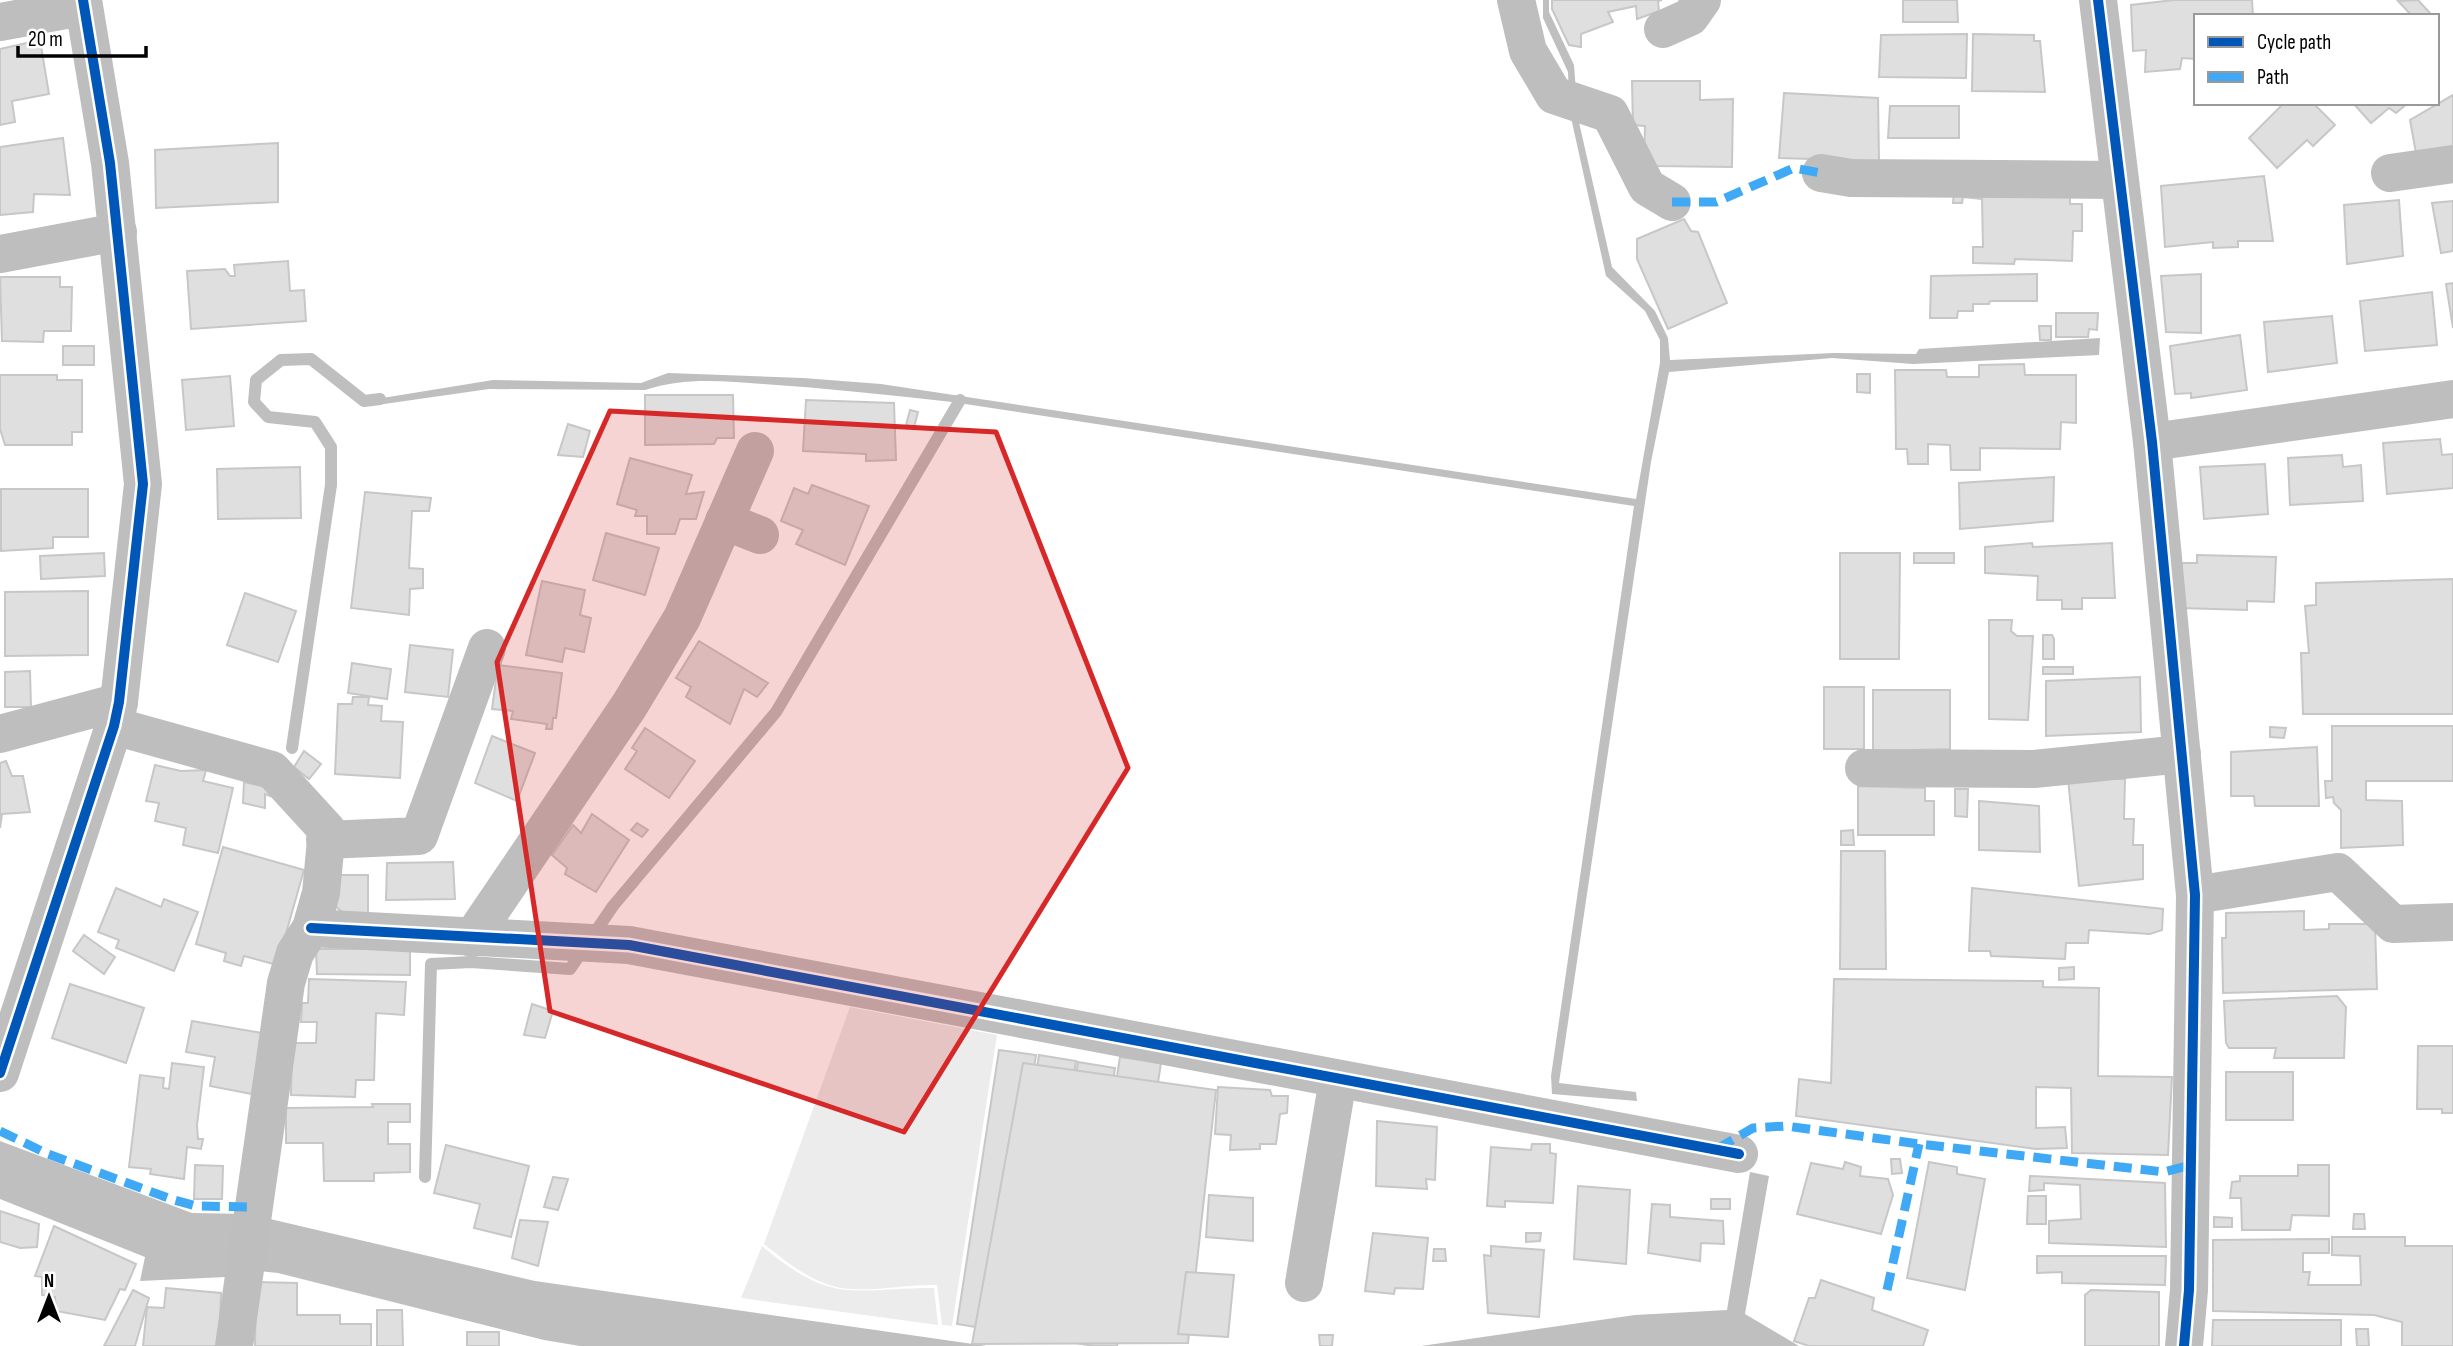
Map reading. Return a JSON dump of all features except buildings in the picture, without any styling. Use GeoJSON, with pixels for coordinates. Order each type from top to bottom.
{"type":"FeatureCollection","features":[{"type":"Feature","properties":{"kind":"street"},"geometry":{"type":"LineString","coordinates":[[1516,0],[1528,51],[1554,95],[1610,114],[1647,187],[1672,202]]}},
{"type":"Feature","properties":{"kind":"street"},"geometry":{"type":"LineString","coordinates":[[1663,29],[1690,17],[1702,0]]}},
{"type":"Feature","properties":{"kind":"street"},"geometry":{"type":"LineString","coordinates":[[2098,0],[2152,442],[2195,895],[2189,1290],[2184,1346]]}},
{"type":"Feature","properties":{"kind":"street"},"geometry":{"type":"LineString","coordinates":[[0,22],[81,2],[110,163],[143,484],[117,714],[0,1073]]}},
{"type":"Feature","properties":{"kind":"street"},"geometry":{"type":"LineString","coordinates":[[2390,173],[2453,164]]}},
{"type":"Feature","properties":{"kind":"street"},"geometry":{"type":"LineString","coordinates":[[1821,173],[1851,178],[2118,180]]}},
{"type":"Feature","properties":{"kind":"street"},"geometry":{"type":"LineString","coordinates":[[0,254],[118,232]]}},
{"type":"Feature","properties":{"kind":"street"},"geometry":{"type":"LineString","coordinates":[[2152,442],[2453,398]]}},
{"type":"Feature","properties":{"kind":"street"},"geometry":{"type":"LineString","coordinates":[[472,938],[629,706],[682,618],[755,451]]}},
{"type":"Feature","properties":{"kind":"street"},"geometry":{"type":"LineString","coordinates":[[724,521],[760,535]]}},
{"type":"Feature","properties":{"kind":"street"},"geometry":{"type":"LineString","coordinates":[[325,840],[419,836],[487,648]]}},
{"type":"Feature","properties":{"kind":"street"},"geometry":{"type":"LineString","coordinates":[[0,734],[117,714],[272,770],[327,830],[321,893],[311,928],[295,953],[286,983],[234,1346]]}},
{"type":"Feature","properties":{"kind":"street"},"geometry":{"type":"LineString","coordinates":[[1864,768],[2034,769],[2182,754]]}},
{"type":"Feature","properties":{"kind":"street"},"geometry":{"type":"LineString","coordinates":[[2195,895],[2338,872],[2393,924],[2453,922]]}},
{"type":"Feature","properties":{"kind":"street"},"geometry":{"type":"LineString","coordinates":[[311,928],[629,945],[1739,1154]]}},
{"type":"Feature","properties":{"kind":"street"},"geometry":{"type":"LineString","coordinates":[[1304,1283],[1338,1079]]}},
{"type":"Feature","properties":{"kind":"highlighted area"},"geometry":{"type":"Polygon","coordinates":[[[610,411],[996,432],[1128,768],[904,1132],[550,1011],[497,662],[610,411]]]}},
{"type":"Feature","properties":{"kind":"shaded area"},"geometry":{"type":"Polygon","coordinates":[[[1543,0],[1549,0],[1549,12],[1574,65],[1578,118],[1612,267],[1655,311],[1668,338],[1670,360],[1834,353],[1916,354],[1919,349],[2100,338],[2099,355],[1913,364],[1832,358],[1669,372],[1651,462],[1559,1083],[1636,1092],[1637,1101],[1552,1094],[1551,1076],[1634,506],[952,402],[810,388],[703,381],[674,383],[645,390],[489,389],[377,405],[364,401],[493,380],[641,383],[668,373],[881,384],[1636,499],[1660,363],[1660,340],[1645,311],[1606,276],[1570,113],[1568,72],[1543,18],[1543,0]]]}},
{"type":"Feature","properties":{"kind":"shaded area"},"geometry":{"type":"Polygon","coordinates":[[[850,1007],[997,1035],[952,1326],[942,1325],[937,1285],[861,1289],[838,1287],[804,1273],[764,1244],[850,1007]]]}},
{"type":"Feature","properties":{"kind":"shaded area"},"geometry":{"type":"Polygon","coordinates":[[[0,1141],[192,1213],[249,1214],[535,1281],[987,1346],[580,1346],[544,1340],[278,1273],[232,1268],[226,1277],[140,1281],[145,1257],[0,1199],[0,1141]]]}},
{"type":"Feature","properties":{"kind":"shaded area"},"geometry":{"type":"Polygon","coordinates":[[[1750,1172],[1769,1176],[1745,1314],[1799,1346],[1421,1346],[1635,1315],[1727,1310],[1750,1172]]]}},
{"type":"Feature","properties":{"kind":"shaded area"},"geometry":{"type":"Polygon","coordinates":[[[762,1246],[807,1278],[826,1286],[862,1291],[934,1288],[938,1325],[741,1298],[762,1246]]]}},
{"type":"Feature","properties":{"kind":"waterway"},"geometry":{"type":"LineString","coordinates":[[292,748],[331,485],[331,447],[315,422],[268,417],[254,402],[256,380],[281,360],[311,359],[364,401],[380,399]]}},
{"type":"Feature","properties":{"kind":"waterway"},"geometry":{"type":"LineString","coordinates":[[425,1177],[431,964],[471,962],[570,969],[613,906],[776,712],[960,400]]}},
{"type":"Feature","properties":{"kind":"marked path"},"geometry":{"type":"LineString","coordinates":[[1672,202],[1716,202],[1794,168],[1821,173]]}},
{"type":"Feature","properties":{"kind":"marked path"},"geometry":{"type":"LineString","coordinates":[[1717,1149],[1753,1128],[1786,1126],[2164,1172],[2191,1165]]}},
{"type":"Feature","properties":{"kind":"marked path"},"geometry":{"type":"LineString","coordinates":[[0,1131],[48,1154],[171,1199],[196,1206],[252,1207]]}},
{"type":"Feature","properties":{"kind":"marked path"},"geometry":{"type":"LineString","coordinates":[[1887,1290],[1919,1144]]}},
{"type":"Feature","properties":{"kind":"cycle path"},"geometry":{"type":"LineString","coordinates":[[0,1073],[114,726],[119,702],[143,484],[110,163],[83,0]]}},
{"type":"Feature","properties":{"kind":"cycle path"},"geometry":{"type":"LineString","coordinates":[[2098,0],[2152,442],[2195,895],[2189,1290],[2184,1346]]}},
{"type":"Feature","properties":{"kind":"cycle path"},"geometry":{"type":"LineString","coordinates":[[311,928],[629,945],[1739,1154]]}}]}
